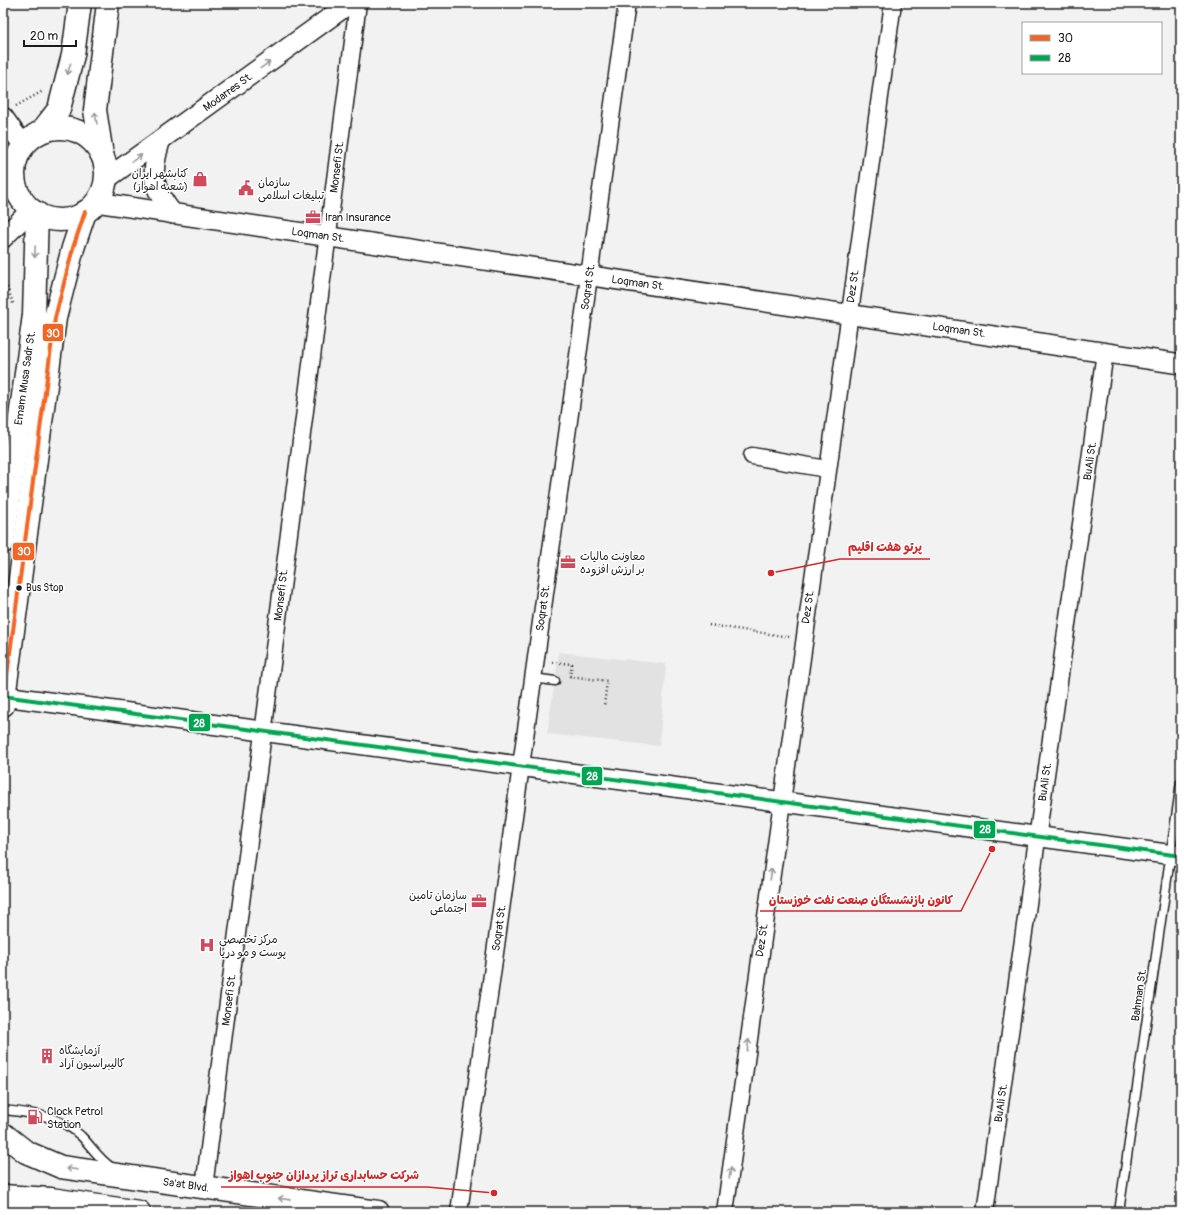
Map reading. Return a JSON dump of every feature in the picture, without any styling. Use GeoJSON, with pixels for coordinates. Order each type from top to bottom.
{"type":"FeatureCollection","features":[{"type":"Feature","properties":{"kind":"main road"},"geometry":{"type":"LineString","coordinates":[[42,131],[59,109],[73,55],[80,3]]}},
{"type":"Feature","properties":{"kind":"main road"},"geometry":{"type":"LineString","coordinates":[[102,157],[95,144],[84,135],[71,129],[56,128],[42,131],[23,145],[16,158],[14,172],[15,186],[21,199],[34,212],[44,217],[58,220],[72,218],[90,207],[102,192],[105,180],[105,168],[95,110],[108,3]]}},
{"type":"Feature","properties":{"kind":"main road","name":"Emam Musa Sadr St."},"geometry":{"type":"LineString","coordinates":[[3,699],[55,318],[73,248],[90,207]]}},
{"type":"Feature","properties":{"kind":"main road","name":"Emam Musa Sadr St."},"geometry":{"type":"LineString","coordinates":[[3,542],[34,315],[34,212]]}},
{"type":"Feature","properties":{"kind":"main road","name":"Sa'at Blvd."},"geometry":{"type":"LineString","coordinates":[[3,1134],[26,1152],[61,1167],[378,1212]]}},
{"type":"Feature","properties":{"kind":"main road"},"geometry":{"type":"LineString","coordinates":[[3,1196],[51,1199],[139,1212]]}},
{"type":"Feature","properties":{"kind":"street","name":"Modarres St."},"geometry":{"type":"LineString","coordinates":[[105,180],[160,142],[350,3]]}},
{"type":"Feature","properties":{"kind":"street","name":"Monsefi St."},"geometry":{"type":"LineString","coordinates":[[204,1187],[358,3]]}},
{"type":"Feature","properties":{"kind":"street","name":"Soqrat St."},"geometry":{"type":"LineString","coordinates":[[459,1212],[627,3]]}},
{"type":"Feature","properties":{"kind":"street","name":"Dez St."},"geometry":{"type":"LineString","coordinates":[[725,1212],[893,3]]}},
{"type":"Feature","properties":{"kind":"street"},"geometry":{"type":"LineString","coordinates":[[3,118],[23,145]]}},
{"type":"Feature","properties":{"kind":"street"},"geometry":{"type":"LineString","coordinates":[[160,142],[154,161],[154,180],[160,198],[173,214]]}},
{"type":"Feature","properties":{"kind":"street","name":"Loqman St."},"geometry":{"type":"LineString","coordinates":[[90,207],[173,214],[1181,364]]}},
{"type":"Feature","properties":{"kind":"street"},"geometry":{"type":"LineString","coordinates":[[3,238],[34,212]]}},
{"type":"Feature","properties":{"kind":"street","name":"BuAli St."},"geometry":{"type":"LineString","coordinates":[[986,1212],[1105,352]]}},
{"type":"Feature","properties":{"kind":"street"},"geometry":{"type":"LineString","coordinates":[[752,456],[828,468]]}},
{"type":"Feature","properties":{"kind":"street"},"geometry":{"type":"LineString","coordinates":[[3,699],[264,731],[1176,855]]}},
{"type":"Feature","properties":{"kind":"lane"},"geometry":{"type":"LineString","coordinates":[[534,678],[555,681]]}},
{"type":"Feature","properties":{"kind":"lane","name":"Bahman St."},"geometry":{"type":"LineString","coordinates":[[1119,1212],[1176,855],[1181,782]]}},
{"type":"Feature","properties":{"kind":"lane"},"geometry":{"type":"LineString","coordinates":[[3,1110],[52,1117],[68,1125],[82,1137],[100,1160],[126,1176]]}},
{"type":"Feature","properties":{"kind":"path"},"geometry":{"type":"LineString","coordinates":[[709,625],[804,639]]}},
{"type":"Feature","properties":{"kind":"path"},"geometry":{"type":"LineString","coordinates":[[536,661],[572,664],[570,676],[607,681],[604,706]]}},
{"type":"Feature","properties":{"kind":"shaded area"},"geometry":{"type":"Polygon","coordinates":[[[559,652],[666,664],[659,746],[547,734],[559,652]]]}},
{"type":"Feature","properties":{"kind":"transit line","name":"30"},"geometry":{"type":"LineString","coordinates":[[3,705],[55,318],[73,248],[85,212]]}},
{"type":"Feature","properties":{"kind":"transit line","name":"28"},"geometry":{"type":"LineString","coordinates":[[3,696],[1181,856]]}},
{"type":"Feature","properties":{"kind":"place","name":"کتابشهر ایران (شعبه اهواز)"},"geometry":{"type":"Point","coordinates":[200,179]}},
{"type":"Feature","properties":{"kind":"place","name":"سازمان تبلیغات اسلامی"},"geometry":{"type":"Point","coordinates":[246,188]}},
{"type":"Feature","properties":{"kind":"place","name":"Iran Insurance"},"geometry":{"type":"Point","coordinates":[313,217]}},
{"type":"Feature","properties":{"kind":"place","name":"معاونت مالیات بر ارزش افزوده"},"geometry":{"type":"Point","coordinates":[568,562]}},
{"type":"Feature","properties":{"kind":"place","name":"پرتو هفت اقلیم"},"geometry":{"type":"Point","coordinates":[771,573]}},
{"type":"Feature","properties":{"kind":"place","name":"Bus Stop"},"geometry":{"type":"Point","coordinates":[19,588]}},
{"type":"Feature","properties":{"kind":"place","name":"کانون بازنشستگان صنعت نفت خوزستان"},"geometry":{"type":"Point","coordinates":[992,849]}},
{"type":"Feature","properties":{"kind":"place","name":"سازمان تامین اجتماعی"},"geometry":{"type":"Point","coordinates":[479,901]}},
{"type":"Feature","properties":{"kind":"place","name":"مرکز تخصصی پوست و مو دریا"},"geometry":{"type":"Point","coordinates":[207,945]}},
{"type":"Feature","properties":{"kind":"place","name":"آزمایشگاه کالیبراسیون آراد"},"geometry":{"type":"Point","coordinates":[47,1056]}},
{"type":"Feature","properties":{"kind":"place","name":"Clock Petrol Station"},"geometry":{"type":"Point","coordinates":[35,1117]}},
{"type":"Feature","properties":{"kind":"place","name":"شرکت حسابداری تراز پردازان جنوب اهواز"},"geometry":{"type":"Point","coordinates":[494,1193]}}]}
